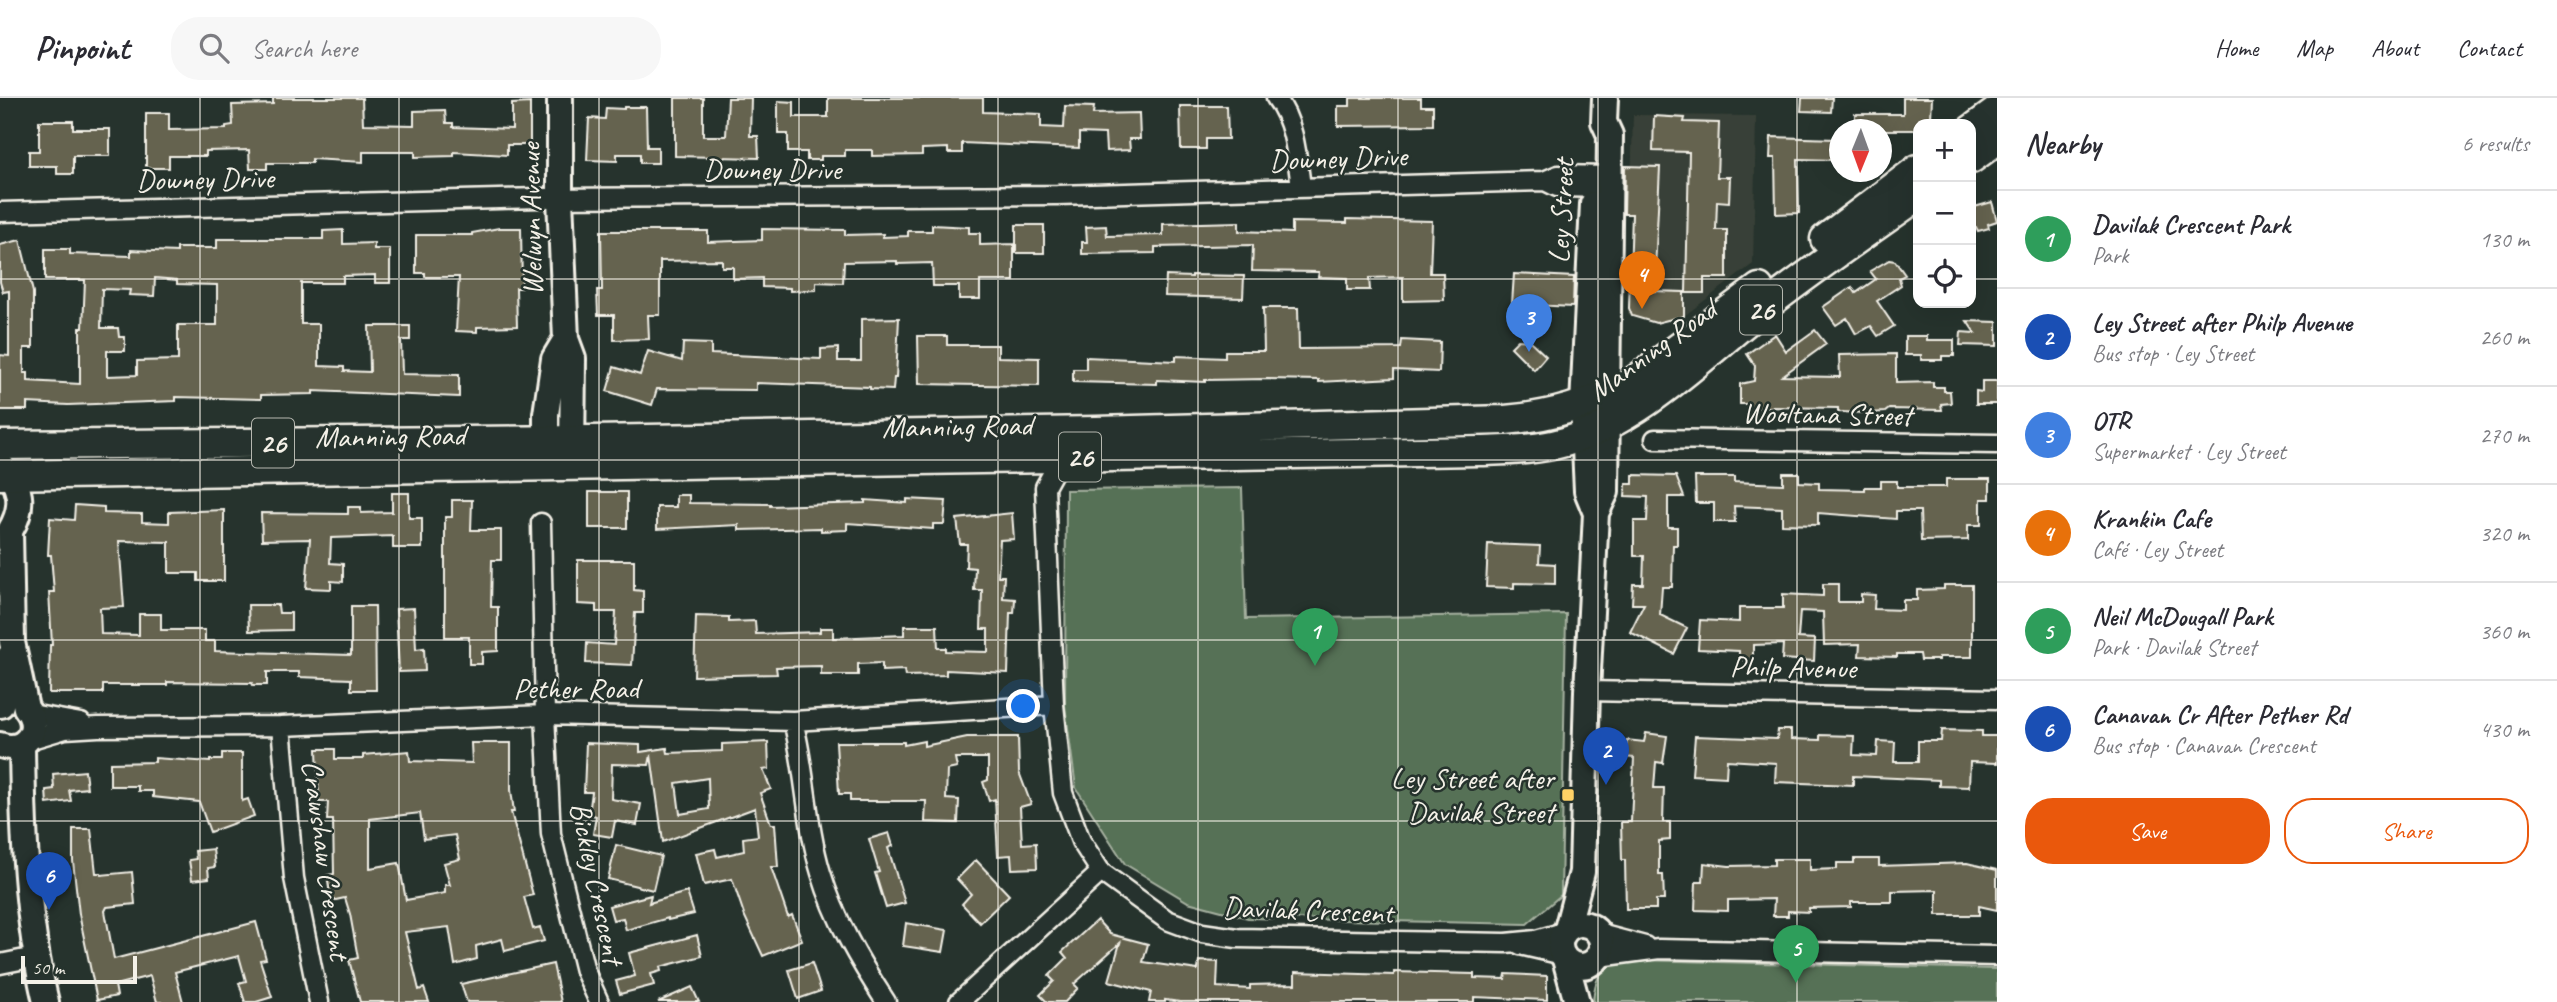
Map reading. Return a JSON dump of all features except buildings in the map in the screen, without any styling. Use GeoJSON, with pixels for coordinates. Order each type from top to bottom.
{"type":"FeatureCollection","features":[{"type":"Feature","properties":{"kind":"main road"},"geometry":{"type":"LineString","coordinates":[[1976,126],[1997,111]]}},
{"type":"Feature","properties":{"kind":"main road"},"geometry":{"type":"LineString","coordinates":[[1976,155],[1997,140]]}},
{"type":"Feature","properties":{"kind":"main road","name":"Manning Road"},"geometry":{"type":"LineString","coordinates":[[4,472],[1096,431],[1505,421],[1556,414],[1596,400],[1631,383],[1913,173]]}},
{"type":"Feature","properties":{"kind":"main road","name":"Manning Road"},"geometry":{"type":"LineString","coordinates":[[0,444],[1022,459],[1522,449],[1564,442],[1596,430],[1642,406],[1761,309],[1913,200]]}},
{"type":"Feature","properties":{"kind":"street","name":"Welwyn Avenue"},"geometry":{"type":"LineString","coordinates":[[559,453],[573,358],[566,339],[560,198],[560,98]]}},
{"type":"Feature","properties":{"kind":"street"},"geometry":{"type":"LineString","coordinates":[[1276,98],[1282,106],[1295,143],[1301,187]]}},
{"type":"Feature","properties":{"kind":"street","name":"Ley Street"},"geometry":{"type":"LineString","coordinates":[[1577,1002],[1565,944],[1582,872],[1596,513],[1587,491],[1596,430],[1601,182],[1610,135],[1604,110]]}},
{"type":"Feature","properties":{"kind":"street","name":"Downey Drive"},"geometry":{"type":"LineString","coordinates":[[0,212],[560,198],[1057,195],[1544,181],[1557,187],[1601,182]]}},
{"type":"Feature","properties":{"kind":"street","name":"Wooltana Street"},"geometry":{"type":"LineString","coordinates":[[1655,439],[1997,444]]}},
{"type":"Feature","properties":{"kind":"street"},"geometry":{"type":"LineString","coordinates":[[28,711],[14,703],[0,705],[12,642],[10,531],[18,517],[18,488],[4,472],[57,445]]}},
{"type":"Feature","properties":{"kind":"street"},"geometry":{"type":"LineString","coordinates":[[1022,459],[1045,487],[1061,458]]}},
{"type":"Feature","properties":{"kind":"street","name":"Davilak Crescent"},"geometry":{"type":"LineString","coordinates":[[1045,487],[1054,705],[1063,793],[1081,841],[1101,872],[1167,920],[1202,933],[1237,938],[1565,944]]}},
{"type":"Feature","properties":{"kind":"street","name":"Bickley Crescent"},"geometry":{"type":"LineString","coordinates":[[541,523],[545,715],[551,834],[585,971],[599,1002]]}},
{"type":"Feature","properties":{"kind":"street"},"geometry":{"type":"LineString","coordinates":[[12,642],[33,730],[12,744],[23,816],[35,957],[46,1002]]}},
{"type":"Feature","properties":{"kind":"street","name":"Philp Avenue"},"geometry":{"type":"LineString","coordinates":[[1587,691],[1997,699]]}},
{"type":"Feature","properties":{"kind":"street","name":"Pether Road"},"geometry":{"type":"LineString","coordinates":[[12,744],[65,729],[98,727],[281,726],[545,715],[793,721],[1054,705]]}},
{"type":"Feature","properties":{"kind":"street","name":"Pether Road"},"geometry":{"type":"LineString","coordinates":[[28,711],[98,727]]}},
{"type":"Feature","properties":{"kind":"street"},"geometry":{"type":"LineString","coordinates":[[793,721],[821,874],[852,950],[886,1002]]}},
{"type":"Feature","properties":{"kind":"street","name":"Crawshaw Crescent"},"geometry":{"type":"LineString","coordinates":[[281,726],[294,878],[319,1002]]}},
{"type":"Feature","properties":{"kind":"street"},"geometry":{"type":"LineString","coordinates":[[959,1002],[1101,872]]}},
{"type":"Feature","properties":{"kind":"street","name":"Ley Street"},"geometry":{"type":"LineString","coordinates":[[1582,872],[1597,946],[1584,1002]]}},
{"type":"Feature","properties":{"kind":"street"},"geometry":{"type":"LineString","coordinates":[[1583,923],[1597,946],[1580,966],[1565,944],[1583,923]]}},
{"type":"Feature","properties":{"kind":"street"},"geometry":{"type":"LineString","coordinates":[[1597,946],[1997,956]]}},
{"type":"Feature","properties":{"kind":"street"},"geometry":{"type":"LineString","coordinates":[[0,964],[35,957]]}},
{"type":"Feature","properties":{"kind":"shaded area"},"geometry":{"type":"Polygon","coordinates":[[[1633,115],[1756,116],[1753,264],[1684,316],[1671,321],[1643,320],[1628,315],[1633,115]]]}},
{"type":"Feature","properties":{"kind":"green space"},"geometry":{"type":"Polygon","coordinates":[[[1242,488],[1246,619],[1566,614],[1561,895],[1527,924],[1248,918],[1188,902],[1125,864],[1076,788],[1065,706],[1066,490],[1242,488]]]}},
{"type":"Feature","properties":{"kind":"green space"},"geometry":{"type":"Polygon","coordinates":[[[1638,960],[1997,969],[1997,1002],[1593,1002],[1597,982],[1605,970],[1618,963],[1638,960]]]}},
{"type":"Feature","properties":{"kind":"place","name":"Krankin Cafe"},"geometry":{"type":"Point","coordinates":[1642,309]}},
{"type":"Feature","properties":{"kind":"place","name":"OTR"},"geometry":{"type":"Point","coordinates":[1529,352]}},
{"type":"Feature","properties":{"kind":"place","name":"Davilak Crescent Park"},"geometry":{"type":"Point","coordinates":[1315,666]}},
{"type":"Feature","properties":{"kind":"place","name":"Ley Street after Philp Avenue"},"geometry":{"type":"Point","coordinates":[1606,785]}},
{"type":"Feature","properties":{"kind":"place","name":"Ley Street after Davilak Street"},"geometry":{"type":"Point","coordinates":[1568,795]}},
{"type":"Feature","properties":{"kind":"place","name":"Canavan Cr After Pether Rd"},"geometry":{"type":"Point","coordinates":[49,910]}},
{"type":"Feature","properties":{"kind":"place","name":"Neil McDougall Park"},"geometry":{"type":"Point","coordinates":[1796,983]}}]}
